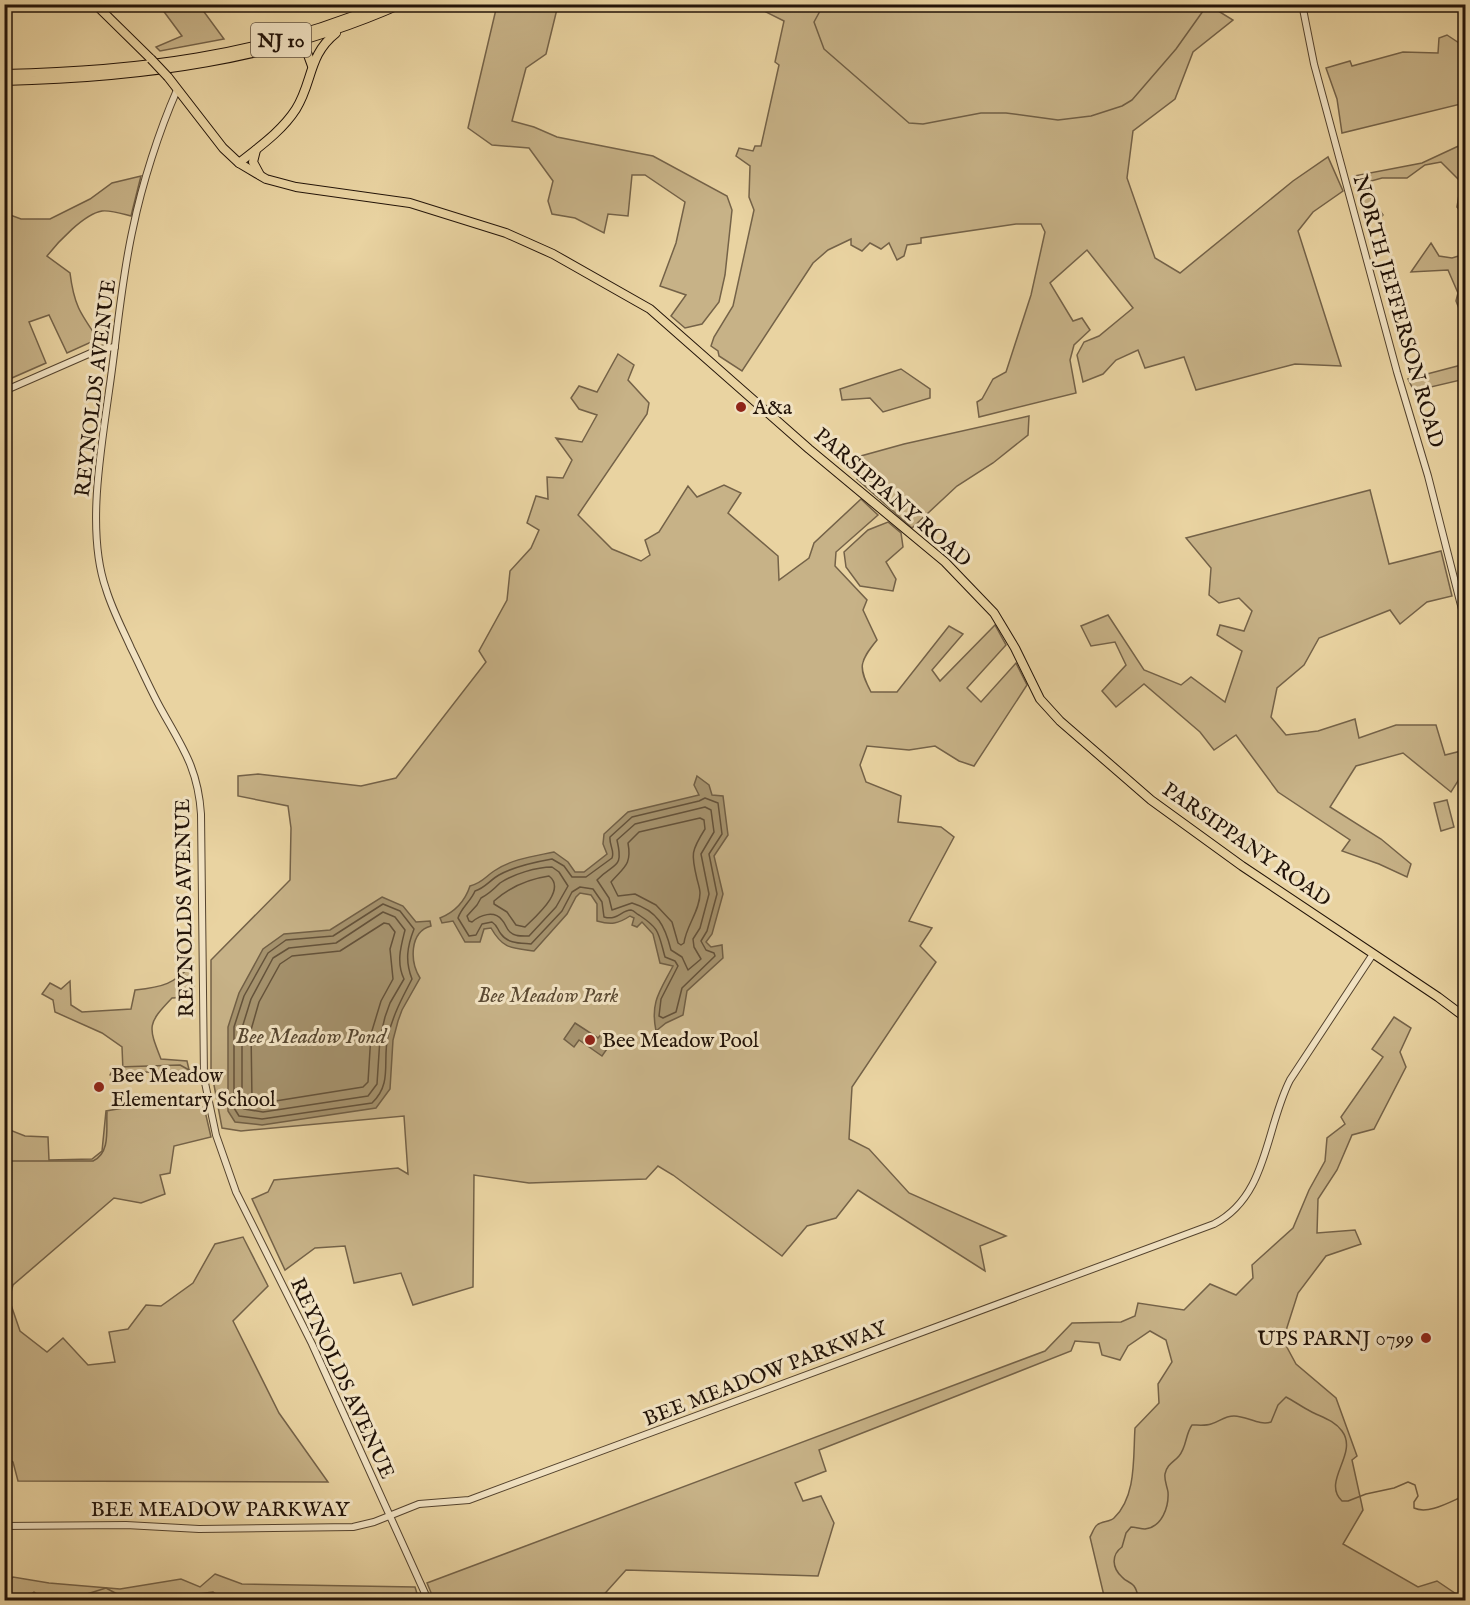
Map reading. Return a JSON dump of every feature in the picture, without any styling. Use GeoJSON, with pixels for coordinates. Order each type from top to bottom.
{"type":"FeatureCollection","features":[{"type":"Feature","properties":{"kind":"main road","name":"PARSIPPANY ROAD"},"geometry":{"type":"LineString","coordinates":[[95,4],[168,77],[223,148],[239,163],[261,176],[296,187],[410,203],[496,230],[553,254],[645,305],[809,449],[945,562],[994,613],[1015,648],[1040,699],[1060,721],[1151,800],[1195,833],[1466,1018]]}},
{"type":"Feature","properties":{"kind":"main road","name":"NJ 10"},"geometry":{"type":"LineString","coordinates":[[4,74],[112,69],[209,56],[299,35],[383,4]]}},
{"type":"Feature","properties":{"kind":"main road","name":"NJ 10"},"geometry":{"type":"LineString","coordinates":[[4,81],[87,78],[141,73],[212,62],[281,48],[342,29],[401,4]]}},
{"type":"Feature","properties":{"kind":"main road"},"geometry":{"type":"LineString","coordinates":[[239,163],[283,126],[297,108],[312,66],[323,45],[342,29]]}},
{"type":"Feature","properties":{"kind":"main road"},"geometry":{"type":"LineString","coordinates":[[281,48],[304,49],[312,66]]}},
{"type":"Feature","properties":{"kind":"main road"},"geometry":{"type":"LineString","coordinates":[[256,149],[253,162],[261,176]]}},
{"type":"Feature","properties":{"kind":"street","name":"NORTH JEFFERSON ROAD"},"geometry":{"type":"LineString","coordinates":[[1302,4],[1314,64],[1397,372],[1428,476],[1466,625]]}},
{"type":"Feature","properties":{"kind":"street","name":"REYNOLDS AVENUE"},"geometry":{"type":"LineString","coordinates":[[177,90],[162,130],[133,227],[99,471],[97,533],[99,560],[113,609],[160,708],[188,756],[199,792],[202,830],[202,1059],[211,1115],[236,1192],[312,1344],[428,1600]]}},
{"type":"Feature","properties":{"kind":"street"},"geometry":{"type":"LineString","coordinates":[[4,391],[100,349],[116,347]]}},
{"type":"Feature","properties":{"kind":"street","name":"BEE MEADOW PARKWAY"},"geometry":{"type":"LineString","coordinates":[[4,1526],[126,1525],[189,1529],[328,1528],[363,1525],[419,1504],[462,1501],[483,1496],[1194,1232],[1224,1219],[1238,1207],[1255,1183],[1282,1096],[1290,1080],[1373,954]]}},
{"type":"Feature","properties":{"kind":"green space"},"geometry":{"type":"Polygon","coordinates":[[[886,4],[1219,5],[1215,9],[1233,20],[1193,52],[1175,99],[1133,131],[1127,178],[1155,258],[1180,273],[1293,181],[1328,157],[1343,191],[1313,212],[1298,231],[1341,366],[1295,364],[1196,390],[1184,357],[1145,368],[1138,350],[1116,360],[1103,374],[1083,382],[1077,355],[1084,342],[1099,336],[1133,308],[1087,250],[1050,283],[1073,321],[1082,318],[1090,330],[1074,345],[1070,360],[1076,393],[979,417],[977,402],[982,399],[993,379],[1006,372],[1031,295],[1045,232],[1041,224],[1016,224],[921,238],[921,243],[907,245],[904,256],[897,260],[889,243],[881,249],[870,243],[862,251],[851,245],[851,239],[828,250],[813,263],[742,371],[719,356],[718,351],[711,346],[733,306],[754,210],[749,197],[750,166],[736,156],[739,148],[753,151],[755,146],[761,146],[779,65],[775,62],[784,21],[752,5],[862,5],[880,8],[886,4]]]}},
{"type":"Feature","properties":{"kind":"green space"},"geometry":{"type":"Polygon","coordinates":[[[159,5],[199,5],[224,39],[160,51],[156,47],[182,36],[159,5]]]}},
{"type":"Feature","properties":{"kind":"green space"},"geometry":{"type":"Polygon","coordinates":[[[497,5],[558,5],[546,54],[526,68],[512,121],[557,137],[653,156],[727,196],[732,210],[725,275],[719,302],[702,324],[685,328],[671,316],[686,295],[660,286],[676,243],[685,202],[645,175],[632,175],[628,216],[608,214],[604,233],[575,218],[552,214],[548,201],[553,181],[529,148],[492,145],[468,128],[497,5]]]}},
{"type":"Feature","properties":{"kind":"green space"},"geometry":{"type":"Polygon","coordinates":[[[1447,35],[1465,47],[1465,103],[1342,133],[1337,99],[1326,68],[1350,61],[1352,66],[1403,52],[1438,53],[1439,38],[1447,35]]]}},
{"type":"Feature","properties":{"kind":"green space"},"geometry":{"type":"Polygon","coordinates":[[[1465,143],[1465,217],[1457,207],[1461,182],[1441,162],[1425,165],[1407,178],[1382,178],[1371,181],[1371,198],[1383,215],[1376,223],[1364,209],[1354,176],[1422,163],[1465,143]]]}},
{"type":"Feature","properties":{"kind":"green space"},"geometry":{"type":"Polygon","coordinates":[[[141,176],[131,216],[109,211],[95,213],[72,229],[47,256],[70,273],[79,308],[98,339],[67,353],[49,315],[29,322],[46,363],[5,381],[5,213],[21,219],[50,219],[90,199],[112,183],[141,176]]]}},
{"type":"Feature","properties":{"kind":"green space"},"geometry":{"type":"Polygon","coordinates":[[[1431,243],[1439,256],[1452,258],[1465,254],[1465,309],[1460,311],[1456,301],[1458,293],[1448,270],[1411,272],[1431,243]]]}},
{"type":"Feature","properties":{"kind":"green space","name":"Bee Meadow Park"},"geometry":{"type":"Polygon","coordinates":[[[618,354],[634,365],[628,380],[649,403],[647,414],[578,515],[612,549],[641,561],[650,555],[645,540],[659,532],[688,486],[697,497],[724,485],[741,493],[728,513],[778,556],[779,580],[809,558],[814,543],[861,499],[878,515],[836,552],[835,566],[867,600],[863,610],[877,640],[862,665],[871,692],[897,692],[949,626],[963,634],[932,670],[940,681],[995,625],[1006,645],[967,688],[981,702],[1016,663],[1027,685],[974,766],[959,761],[935,746],[909,750],[867,746],[860,765],[866,782],[901,796],[898,822],[941,827],[954,837],[909,921],[932,928],[920,946],[936,962],[852,1087],[849,1139],[869,1149],[909,1193],[1006,1236],[980,1246],[985,1271],[858,1190],[836,1218],[807,1226],[782,1256],[658,1166],[646,1179],[529,1183],[474,1175],[473,1287],[413,1305],[401,1273],[354,1283],[345,1246],[315,1248],[285,1270],[252,1199],[268,1192],[274,1180],[398,1168],[408,1174],[404,1116],[241,1131],[222,1128],[211,1069],[211,960],[290,880],[291,828],[288,806],[238,796],[238,776],[258,774],[361,786],[396,778],[486,662],[479,651],[507,600],[510,571],[531,548],[539,530],[527,523],[536,496],[548,499],[547,477],[563,478],[572,460],[556,438],[582,442],[597,415],[579,409],[571,398],[579,386],[597,392],[618,354]]]}},
{"type":"Feature","properties":{"kind":"green space"},"geometry":{"type":"Polygon","coordinates":[[[1465,364],[1465,379],[1414,391],[1408,379],[1465,364]]]}},
{"type":"Feature","properties":{"kind":"green space"},"geometry":{"type":"Polygon","coordinates":[[[901,369],[930,389],[930,398],[883,412],[870,398],[842,400],[840,389],[901,369]]]}},
{"type":"Feature","properties":{"kind":"green space"},"geometry":{"type":"Polygon","coordinates":[[[1029,416],[1028,435],[993,463],[957,486],[912,528],[857,479],[861,471],[850,459],[904,444],[1029,416]]]}},
{"type":"Feature","properties":{"kind":"green space"},"geometry":{"type":"Polygon","coordinates":[[[1370,490],[1389,564],[1441,551],[1452,596],[1427,602],[1400,624],[1390,610],[1319,638],[1304,665],[1277,688],[1271,717],[1286,735],[1318,731],[1355,719],[1359,738],[1396,725],[1436,725],[1445,755],[1465,750],[1465,770],[1451,792],[1403,753],[1356,766],[1330,807],[1381,839],[1411,864],[1407,877],[1342,851],[1350,840],[1278,792],[1236,735],[1214,750],[1200,732],[1144,684],[1116,707],[1102,691],[1126,665],[1115,642],[1091,646],[1081,626],[1108,615],[1144,670],[1181,685],[1191,677],[1225,702],[1242,651],[1217,635],[1220,625],[1244,631],[1252,611],[1239,598],[1219,603],[1209,595],[1211,568],[1186,538],[1370,490]]]}},
{"type":"Feature","properties":{"kind":"green space"},"geometry":{"type":"Polygon","coordinates":[[[888,522],[901,533],[903,547],[886,562],[896,579],[893,591],[860,586],[846,567],[844,552],[868,530],[888,522]]]}},
{"type":"Feature","properties":{"kind":"green space"},"geometry":{"type":"Polygon","coordinates":[[[1447,800],[1454,827],[1441,831],[1434,803],[1447,800]]]}},
{"type":"Feature","properties":{"kind":"green space"},"geometry":{"type":"Polygon","coordinates":[[[193,964],[194,997],[172,998],[158,1014],[152,1026],[161,1059],[187,1061],[190,1074],[123,1071],[122,1047],[102,1033],[55,1012],[53,1000],[42,994],[50,983],[61,989],[70,981],[71,1005],[82,1012],[131,1009],[135,990],[167,983],[180,976],[193,964]]]}},
{"type":"Feature","properties":{"kind":"green space"},"geometry":{"type":"Polygon","coordinates":[[[1394,1017],[1411,1028],[1400,1052],[1406,1067],[1374,1129],[1352,1135],[1337,1170],[1318,1199],[1317,1233],[1355,1230],[1361,1244],[1326,1256],[1298,1293],[1283,1340],[1296,1364],[1336,1398],[1357,1456],[1352,1460],[1363,1510],[1343,1544],[1418,1587],[1437,1581],[1465,1600],[1260,1598],[1250,1600],[1105,1600],[1090,1537],[1097,1525],[1114,1518],[1127,1499],[1134,1463],[1135,1428],[1159,1403],[1158,1384],[1172,1362],[1166,1340],[1150,1331],[1128,1346],[1120,1360],[1102,1355],[1099,1343],[1075,1341],[1071,1351],[819,1450],[826,1471],[795,1483],[803,1501],[821,1496],[834,1523],[818,1576],[626,1570],[599,1600],[434,1600],[427,1583],[1045,1351],[1072,1323],[1121,1322],[1135,1316],[1138,1303],[1184,1310],[1210,1284],[1236,1295],[1253,1278],[1252,1265],[1293,1228],[1309,1190],[1325,1161],[1327,1138],[1345,1124],[1341,1117],[1383,1057],[1372,1049],[1394,1017]]]}},
{"type":"Feature","properties":{"kind":"green space"},"geometry":{"type":"Polygon","coordinates":[[[196,1099],[205,1111],[211,1137],[174,1146],[170,1173],[160,1175],[165,1194],[141,1203],[114,1198],[13,1285],[9,1299],[20,1331],[47,1352],[63,1338],[88,1365],[115,1362],[109,1332],[128,1329],[146,1305],[161,1306],[193,1283],[215,1244],[243,1237],[268,1286],[233,1321],[279,1413],[328,1482],[18,1481],[13,1462],[4,1456],[5,1128],[25,1136],[48,1137],[49,1160],[92,1159],[102,1151],[106,1111],[164,1101],[196,1099]]]}},
{"type":"Feature","properties":{"kind":"green space"},"geometry":{"type":"Polygon","coordinates":[[[215,1574],[242,1584],[415,1587],[419,1600],[225,1600],[213,1592],[149,1600],[5,1600],[5,1585],[13,1577],[49,1583],[120,1589],[181,1579],[200,1587],[215,1574]]]}},
{"type":"Feature","properties":{"kind":"water"},"geometry":{"type":"Polygon","coordinates":[[[697,776],[709,785],[712,795],[723,796],[728,835],[714,856],[723,894],[712,934],[706,942],[711,947],[722,945],[723,958],[687,991],[683,1015],[656,1031],[655,1004],[673,966],[660,963],[653,934],[642,922],[637,927],[632,925],[634,918],[630,916],[614,923],[597,921],[597,904],[591,895],[580,893],[567,914],[534,951],[504,944],[491,928],[484,929],[480,942],[465,942],[453,921],[442,923],[440,918],[459,905],[470,886],[515,861],[554,852],[568,862],[575,872],[584,872],[607,854],[603,844],[604,834],[628,812],[699,795],[694,785],[697,776]]]}},
{"type":"Feature","properties":{"kind":"water","name":"Bee Meadow Pond"},"geometry":{"type":"Polygon","coordinates":[[[382,897],[403,906],[416,922],[430,921],[431,926],[419,934],[413,948],[414,964],[420,978],[398,1021],[393,1040],[390,1089],[376,1108],[262,1125],[235,1122],[228,1111],[228,1027],[239,993],[263,949],[284,934],[330,930],[382,897]]]}},
{"type":"Feature","properties":{"kind":"water","name":"Bee Meadow Pool"},"geometry":{"type":"Polygon","coordinates":[[[575,1023],[598,1038],[604,1031],[614,1039],[602,1056],[579,1040],[574,1047],[564,1039],[575,1023]]]}},
{"type":"Feature","properties":{"kind":"waterway"},"geometry":{"type":"LineString","coordinates":[[4,22],[9,15],[5,4]]}},
{"type":"Feature","properties":{"kind":"waterway"},"geometry":{"type":"LineString","coordinates":[[820,4],[820,11],[814,22],[824,49],[909,123],[923,124],[981,113],[1006,113],[1058,120],[1091,116],[1122,106],[1132,100],[1176,49],[1208,4]]}},
{"type":"Feature","properties":{"kind":"waterway"},"geometry":{"type":"LineString","coordinates":[[110,1075],[118,1067],[180,1065],[191,1071]]}},
{"type":"Feature","properties":{"kind":"waterway"},"geometry":{"type":"LineString","coordinates":[[4,1163],[12,1161],[93,1161],[99,1157],[105,1146],[107,1112]]}},
{"type":"Feature","properties":{"kind":"waterway"},"geometry":{"type":"LineString","coordinates":[[1139,1600],[1134,1586],[1116,1570],[1114,1562],[1116,1554],[1122,1547],[1126,1533],[1131,1527],[1145,1529],[1151,1527],[1160,1520],[1166,1510],[1168,1492],[1165,1474],[1169,1465],[1182,1452],[1192,1425],[1209,1425],[1234,1416],[1262,1423],[1271,1422],[1278,1405],[1286,1397],[1331,1421],[1342,1431],[1346,1440],[1346,1449],[1336,1485],[1337,1493],[1342,1501],[1394,1488],[1408,1482],[1415,1485],[1418,1496],[1414,1502],[1414,1508],[1420,1510],[1440,1506],[1466,1495]]}},
{"type":"Feature","properties":{"kind":"waterway"},"geometry":{"type":"LineString","coordinates":[[68,1600],[106,1588],[117,1594],[141,1595],[147,1600]]}},
{"type":"Feature","properties":{"kind":"waterway"},"geometry":{"type":"LineString","coordinates":[[19,1600],[24,1600],[34,1592],[46,1600]]}},
{"type":"Feature","properties":{"kind":"place","name":"A&a"},"geometry":{"type":"Point","coordinates":[741,407]}},
{"type":"Feature","properties":{"kind":"place","name":"Bee Meadow Pool"},"geometry":{"type":"Point","coordinates":[590,1040]}},
{"type":"Feature","properties":{"kind":"place","name":"Bee Meadow Elementary School"},"geometry":{"type":"Point","coordinates":[99,1087]}},
{"type":"Feature","properties":{"kind":"place","name":"UPS PARNJ 0799"},"geometry":{"type":"Point","coordinates":[1426,1338]}}]}
